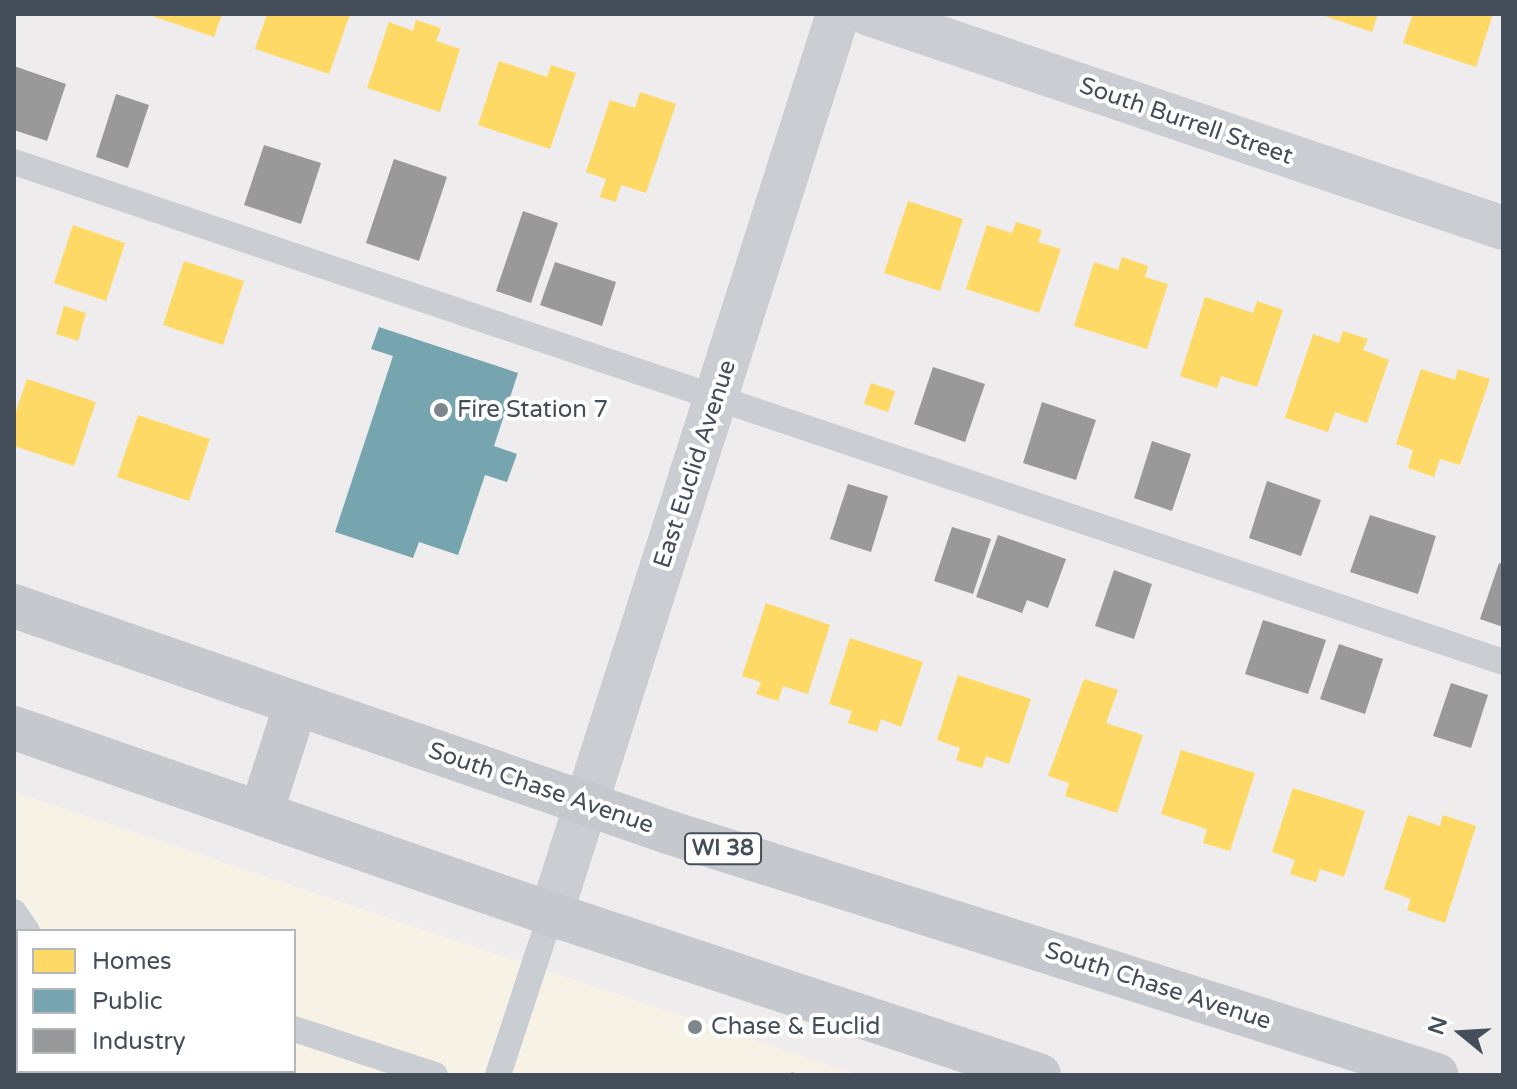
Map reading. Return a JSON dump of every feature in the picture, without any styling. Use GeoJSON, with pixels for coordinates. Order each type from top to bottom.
{"type":"FeatureCollection","features":[{"type":"Feature","properties":{"kind":"main road","name":"South Chase Avenue"},"geometry":{"type":"LineString","coordinates":[[14,606],[586,804],[1437,1075]]}},
{"type":"Feature","properties":{"kind":"main road"},"geometry":{"type":"LineString","coordinates":[[261,813],[296,704]]}},
{"type":"Feature","properties":{"kind":"main road"},"geometry":{"type":"LineString","coordinates":[[14,728],[551,914],[1039,1075]]}},
{"type":"Feature","properties":{"kind":"street","name":"East Euclid Avenue"},"geometry":{"type":"LineString","coordinates":[[551,914],[838,14]]}},
{"type":"Feature","properties":{"kind":"street","name":"South Burrell Street"},"geometry":{"type":"LineString","coordinates":[[869,14],[1503,228]]}},
{"type":"Feature","properties":{"kind":"lane"},"geometry":{"type":"LineString","coordinates":[[14,162],[1503,662]]}},
{"type":"Feature","properties":{"kind":"lane"},"geometry":{"type":"LineString","coordinates":[[14,912],[26,929]]}},
{"type":"Feature","properties":{"kind":"lane"},"geometry":{"type":"LineString","coordinates":[[498,1075],[551,914]]}},
{"type":"Feature","properties":{"kind":"lane"},"geometry":{"type":"LineString","coordinates":[[296,1030],[435,1075]]}},
{"type":"Feature","properties":{"kind":"shaded area"},"geometry":{"type":"Polygon","coordinates":[[[14,792],[858,1075],[14,1075],[14,792]]]}},
{"type":"Feature","properties":{"kind":"building: Homes"},"geometry":{"type":"Polygon","coordinates":[[[146,14],[222,14],[214,37],[146,14]]]}},
{"type":"Feature","properties":{"kind":"building: Homes"},"geometry":{"type":"Polygon","coordinates":[[[267,14],[350,14],[329,74],[255,49],[267,14]]]}},
{"type":"Feature","properties":{"kind":"building: Homes"},"geometry":{"type":"Polygon","coordinates":[[[1319,14],[1378,14],[1372,32],[1319,14]]]}},
{"type":"Feature","properties":{"kind":"building: Homes"},"geometry":{"type":"Polygon","coordinates":[[[1413,14],[1493,14],[1476,67],[1403,43],[1413,14]]]}},
{"type":"Feature","properties":{"kind":"building: Homes"},"geometry":{"type":"Polygon","coordinates":[[[416,20],[441,28],[436,41],[460,49],[440,112],[367,88],[389,22],[413,31],[416,20]]]}},
{"type":"Feature","properties":{"kind":"building: Homes"},"geometry":{"type":"Polygon","coordinates":[[[499,61],[547,77],[551,65],[576,73],[550,149],[478,125],[499,61]]]}},
{"type":"Feature","properties":{"kind":"building: Homes"},"geometry":{"type":"Polygon","coordinates":[[[640,92],[676,104],[646,193],[621,185],[616,202],[600,197],[606,179],[586,172],[610,100],[635,108],[640,92]]]}},
{"type":"Feature","properties":{"kind":"building: Homes"},"geometry":{"type":"Polygon","coordinates":[[[908,201],[963,219],[940,291],[884,273],[908,201]]]}},
{"type":"Feature","properties":{"kind":"building: Homes"},"geometry":{"type":"Polygon","coordinates":[[[1016,222],[1042,230],[1038,242],[1061,249],[1039,313],[966,289],[987,225],[1012,233],[1016,222]]]}},
{"type":"Feature","properties":{"kind":"building: Homes"},"geometry":{"type":"Polygon","coordinates":[[[73,225],[125,243],[106,301],[54,283],[73,225]]]}},
{"type":"Feature","properties":{"kind":"building: Homes"},"geometry":{"type":"Polygon","coordinates":[[[1122,257],[1148,266],[1145,277],[1168,284],[1147,349],[1074,326],[1094,262],[1118,270],[1122,257]]]}},
{"type":"Feature","properties":{"kind":"building: Homes"},"geometry":{"type":"Polygon","coordinates":[[[184,261],[244,281],[223,345],[163,325],[184,261]]]}},
{"type":"Feature","properties":{"kind":"building: Homes"},"geometry":{"type":"Polygon","coordinates":[[[1205,297],[1253,313],[1257,301],[1283,310],[1257,387],[1221,376],[1217,388],[1180,376],[1205,297]]]}},
{"type":"Feature","properties":{"kind":"building: Homes"},"geometry":{"type":"Polygon","coordinates":[[[64,306],[86,313],[78,341],[56,334],[64,306]]]}},
{"type":"Feature","properties":{"kind":"building: Homes"},"geometry":{"type":"Polygon","coordinates":[[[1343,331],[1368,339],[1363,350],[1389,360],[1367,423],[1335,412],[1328,432],[1285,418],[1313,334],[1339,343],[1343,331]]]}},
{"type":"Feature","properties":{"kind":"building: Homes"},"geometry":{"type":"Polygon","coordinates":[[[1421,369],[1455,380],[1458,369],[1490,379],[1460,465],[1440,459],[1434,477],[1408,468],[1413,450],[1396,444],[1421,369]]]}},
{"type":"Feature","properties":{"kind":"building: Homes"},"geometry":{"type":"Polygon","coordinates":[[[27,379],[96,402],[74,466],[14,446],[14,417],[27,379]]]}},
{"type":"Feature","properties":{"kind":"building: Homes"},"geometry":{"type":"Polygon","coordinates":[[[871,383],[895,391],[888,412],[864,404],[871,383]]]}},
{"type":"Feature","properties":{"kind":"building: Homes"},"geometry":{"type":"Polygon","coordinates":[[[138,415],[210,439],[189,501],[117,477],[138,415]]]}},
{"type":"Feature","properties":{"kind":"building: Homes"},"geometry":{"type":"Polygon","coordinates":[[[766,603],[830,625],[808,694],[783,686],[778,701],[756,694],[761,682],[742,676],[766,603]]]}},
{"type":"Feature","properties":{"kind":"building: Homes"},"geometry":{"type":"Polygon","coordinates":[[[850,638],[923,662],[901,727],[881,719],[877,732],[848,723],[852,711],[829,704],[850,638]]]}},
{"type":"Feature","properties":{"kind":"building: Homes"},"geometry":{"type":"Polygon","coordinates":[[[958,675],[1031,699],[1009,764],[986,756],[982,768],[956,760],[960,748],[937,740],[958,675]]]}},
{"type":"Feature","properties":{"kind":"building: Homes"},"geometry":{"type":"Polygon","coordinates":[[[1084,679],[1118,690],[1106,723],[1143,735],[1117,813],[1065,796],[1069,783],[1048,776],[1084,679]]]}},
{"type":"Feature","properties":{"kind":"building: Homes"},"geometry":{"type":"Polygon","coordinates":[[[1181,750],[1255,773],[1230,851],[1203,843],[1207,829],[1161,814],[1181,750]]]}},
{"type":"Feature","properties":{"kind":"building: Homes"},"geometry":{"type":"Polygon","coordinates":[[[1293,788],[1365,811],[1344,877],[1320,869],[1316,882],[1290,874],[1295,860],[1272,852],[1293,788]]]}},
{"type":"Feature","properties":{"kind":"building: Homes"},"geometry":{"type":"Polygon","coordinates":[[[1408,815],[1440,826],[1443,815],[1476,826],[1445,923],[1407,910],[1411,899],[1384,889],[1408,815]]]}},
{"type":"Feature","properties":{"kind":"building: Public","name":"Fire Station 7"},"geometry":{"type":"Polygon","coordinates":[[[379,327],[518,373],[494,446],[517,454],[507,482],[485,475],[458,555],[419,542],[413,558],[335,532],[393,356],[371,349],[379,327]]]}},
{"type":"Feature","properties":{"kind":"building: Industry"},"geometry":{"type":"Polygon","coordinates":[[[14,66],[66,84],[47,141],[14,130],[14,66]]]}},
{"type":"Feature","properties":{"kind":"building: Industry"},"geometry":{"type":"Polygon","coordinates":[[[116,94],[149,105],[128,168],[96,157],[116,94]]]}},
{"type":"Feature","properties":{"kind":"building: Industry"},"geometry":{"type":"Polygon","coordinates":[[[264,145],[321,163],[301,224],[244,205],[264,145]]]}},
{"type":"Feature","properties":{"kind":"building: Industry"},"geometry":{"type":"Polygon","coordinates":[[[394,159],[447,177],[419,261],[366,243],[394,159]]]}},
{"type":"Feature","properties":{"kind":"building: Industry"},"geometry":{"type":"Polygon","coordinates":[[[523,211],[558,223],[531,303],[496,291],[523,211]]]}},
{"type":"Feature","properties":{"kind":"building: Industry"},"geometry":{"type":"Polygon","coordinates":[[[555,262],[616,282],[602,326],[540,305],[555,262]]]}},
{"type":"Feature","properties":{"kind":"building: Industry"},"geometry":{"type":"Polygon","coordinates":[[[933,367],[985,384],[965,442],[914,424],[933,367]]]}},
{"type":"Feature","properties":{"kind":"building: Industry"},"geometry":{"type":"Polygon","coordinates":[[[1042,402],[1096,420],[1076,480],[1023,463],[1042,402]]]}},
{"type":"Feature","properties":{"kind":"building: Industry"},"geometry":{"type":"Polygon","coordinates":[[[1152,441],[1191,454],[1172,511],[1134,498],[1152,441]]]}},
{"type":"Feature","properties":{"kind":"building: Industry"},"geometry":{"type":"Polygon","coordinates":[[[1267,481],[1321,500],[1301,556],[1249,538],[1267,481]]]}},
{"type":"Feature","properties":{"kind":"building: Industry"},"geometry":{"type":"Polygon","coordinates":[[[848,484],[888,496],[871,552],[830,539],[848,484]]]}},
{"type":"Feature","properties":{"kind":"building: Industry"},"geometry":{"type":"Polygon","coordinates":[[[1370,515],[1436,536],[1418,594],[1350,572],[1370,515]]]}},
{"type":"Feature","properties":{"kind":"building: Industry"},"geometry":{"type":"Polygon","coordinates":[[[952,527],[991,539],[973,594],[934,581],[952,527]]]}},
{"type":"Feature","properties":{"kind":"building: Industry"},"geometry":{"type":"Polygon","coordinates":[[[998,535],[1066,559],[1048,608],[1027,600],[1022,613],[976,597],[998,535]]]}},
{"type":"Feature","properties":{"kind":"building: Industry"},"geometry":{"type":"Polygon","coordinates":[[[1499,563],[1503,564],[1503,627],[1480,619],[1499,563]]]}},
{"type":"Feature","properties":{"kind":"building: Industry"},"geometry":{"type":"Polygon","coordinates":[[[1114,570],[1152,584],[1134,639],[1095,626],[1114,570]]]}},
{"type":"Feature","properties":{"kind":"building: Industry"},"geometry":{"type":"Polygon","coordinates":[[[1263,620],[1326,640],[1308,694],[1245,674],[1263,620]]]}},
{"type":"Feature","properties":{"kind":"building: Industry"},"geometry":{"type":"Polygon","coordinates":[[[1339,644],[1383,659],[1365,714],[1320,699],[1339,644]]]}},
{"type":"Feature","properties":{"kind":"building: Industry"},"geometry":{"type":"Polygon","coordinates":[[[1451,683],[1488,695],[1471,748],[1433,736],[1451,683]]]}},
{"type":"Feature","properties":{"kind":"place","name":"Fire Station 7"},"geometry":{"type":"Point","coordinates":[441,410]}},
{"type":"Feature","properties":{"kind":"place","name":"Chase & Euclid"},"geometry":{"type":"Point","coordinates":[695,1027]}}]}
